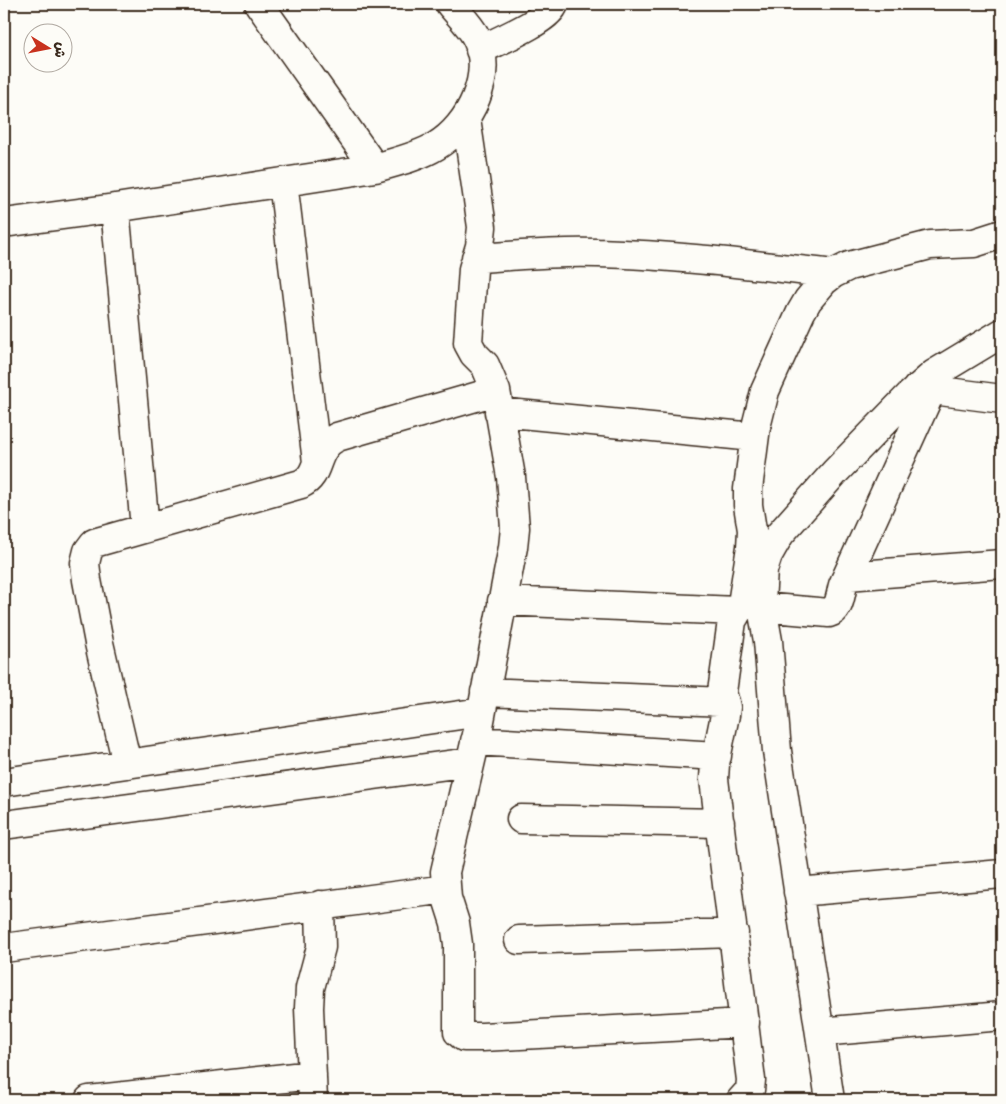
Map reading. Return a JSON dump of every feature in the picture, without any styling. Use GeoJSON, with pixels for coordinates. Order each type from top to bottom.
{"type":"FeatureCollection","features":[{"type":"Feature","properties":{"kind":"street"},"geometry":{"type":"LineString","coordinates":[[259,4],[375,168]]}},
{"type":"Feature","properties":{"kind":"street"},"geometry":{"type":"LineString","coordinates":[[4,223],[375,168],[408,158],[436,146],[454,132],[466,118],[475,100],[480,82],[482,63],[476,36],[450,4]]}},
{"type":"Feature","properties":{"kind":"street"},"geometry":{"type":"LineString","coordinates":[[480,50],[544,18],[553,9],[554,4]]}},
{"type":"Feature","properties":{"kind":"street"},"geometry":{"type":"LineString","coordinates":[[466,118],[482,227],[480,246],[473,269],[468,343],[474,354],[485,365],[498,401],[511,477],[515,528],[483,702],[445,872],[446,889],[458,944],[456,1028],[461,1036],[482,1037],[745,1022]]}},
{"type":"Feature","properties":{"kind":"street"},"geometry":{"type":"LineString","coordinates":[[283,182],[317,462]]}},
{"type":"Feature","properties":{"kind":"street"},"geometry":{"type":"LineString","coordinates":[[115,208],[145,528]]}},
{"type":"Feature","properties":{"kind":"street"},"geometry":{"type":"LineString","coordinates":[[741,1100],[746,1096],[752,1084],[714,786],[717,756],[725,715],[725,702],[722,692],[732,621],[749,609],[761,585],[756,569],[748,506],[748,489],[754,437],[765,391],[801,312],[817,289],[832,274],[849,266],[918,248],[974,243],[1002,234]]}},
{"type":"Feature","properties":{"kind":"street"},"geometry":{"type":"LineString","coordinates":[[476,258],[596,252],[676,257],[832,274]]}},
{"type":"Feature","properties":{"kind":"street"},"geometry":{"type":"LineString","coordinates":[[756,569],[768,555],[780,534],[835,472],[954,362],[1002,333]]}},
{"type":"Feature","properties":{"kind":"street"},"geometry":{"type":"LineString","coordinates":[[502,601],[832,612],[837,607],[847,576],[925,389]]}},
{"type":"Feature","properties":{"kind":"street"},"geometry":{"type":"LineString","coordinates":[[925,389],[1002,399]]}},
{"type":"Feature","properties":{"kind":"street"},"geometry":{"type":"LineString","coordinates":[[127,764],[99,643],[87,580],[85,563],[88,551],[94,543],[301,484],[312,476],[324,448],[337,437],[498,401],[754,437]]}},
{"type":"Feature","properties":{"kind":"street"},"geometry":{"type":"LineString","coordinates":[[847,576],[1002,564]]}},
{"type":"Feature","properties":{"kind":"street"},"geometry":{"type":"LineString","coordinates":[[749,609],[768,641],[777,751],[830,1100]]}},
{"type":"Feature","properties":{"kind":"street"},"geometry":{"type":"LineString","coordinates":[[4,782],[127,764],[483,702],[725,702]]}},
{"type":"Feature","properties":{"kind":"street"},"geometry":{"type":"LineString","coordinates":[[4,825],[472,752],[717,756]]}},
{"type":"Feature","properties":{"kind":"street"},"geometry":{"type":"LineString","coordinates":[[521,819],[720,824]]}},
{"type":"Feature","properties":{"kind":"street"},"geometry":{"type":"LineString","coordinates":[[798,892],[1002,874]]}},
{"type":"Feature","properties":{"kind":"street"},"geometry":{"type":"LineString","coordinates":[[4,948],[446,889]]}},
{"type":"Feature","properties":{"kind":"street"},"geometry":{"type":"LineString","coordinates":[[89,1100],[313,1088],[309,1008],[310,988],[321,947],[320,905]]}},
{"type":"Feature","properties":{"kind":"street"},"geometry":{"type":"LineString","coordinates":[[519,940],[734,933]]}},
{"type":"Feature","properties":{"kind":"street"},"geometry":{"type":"LineString","coordinates":[[820,1032],[1002,1016]]}}]}
